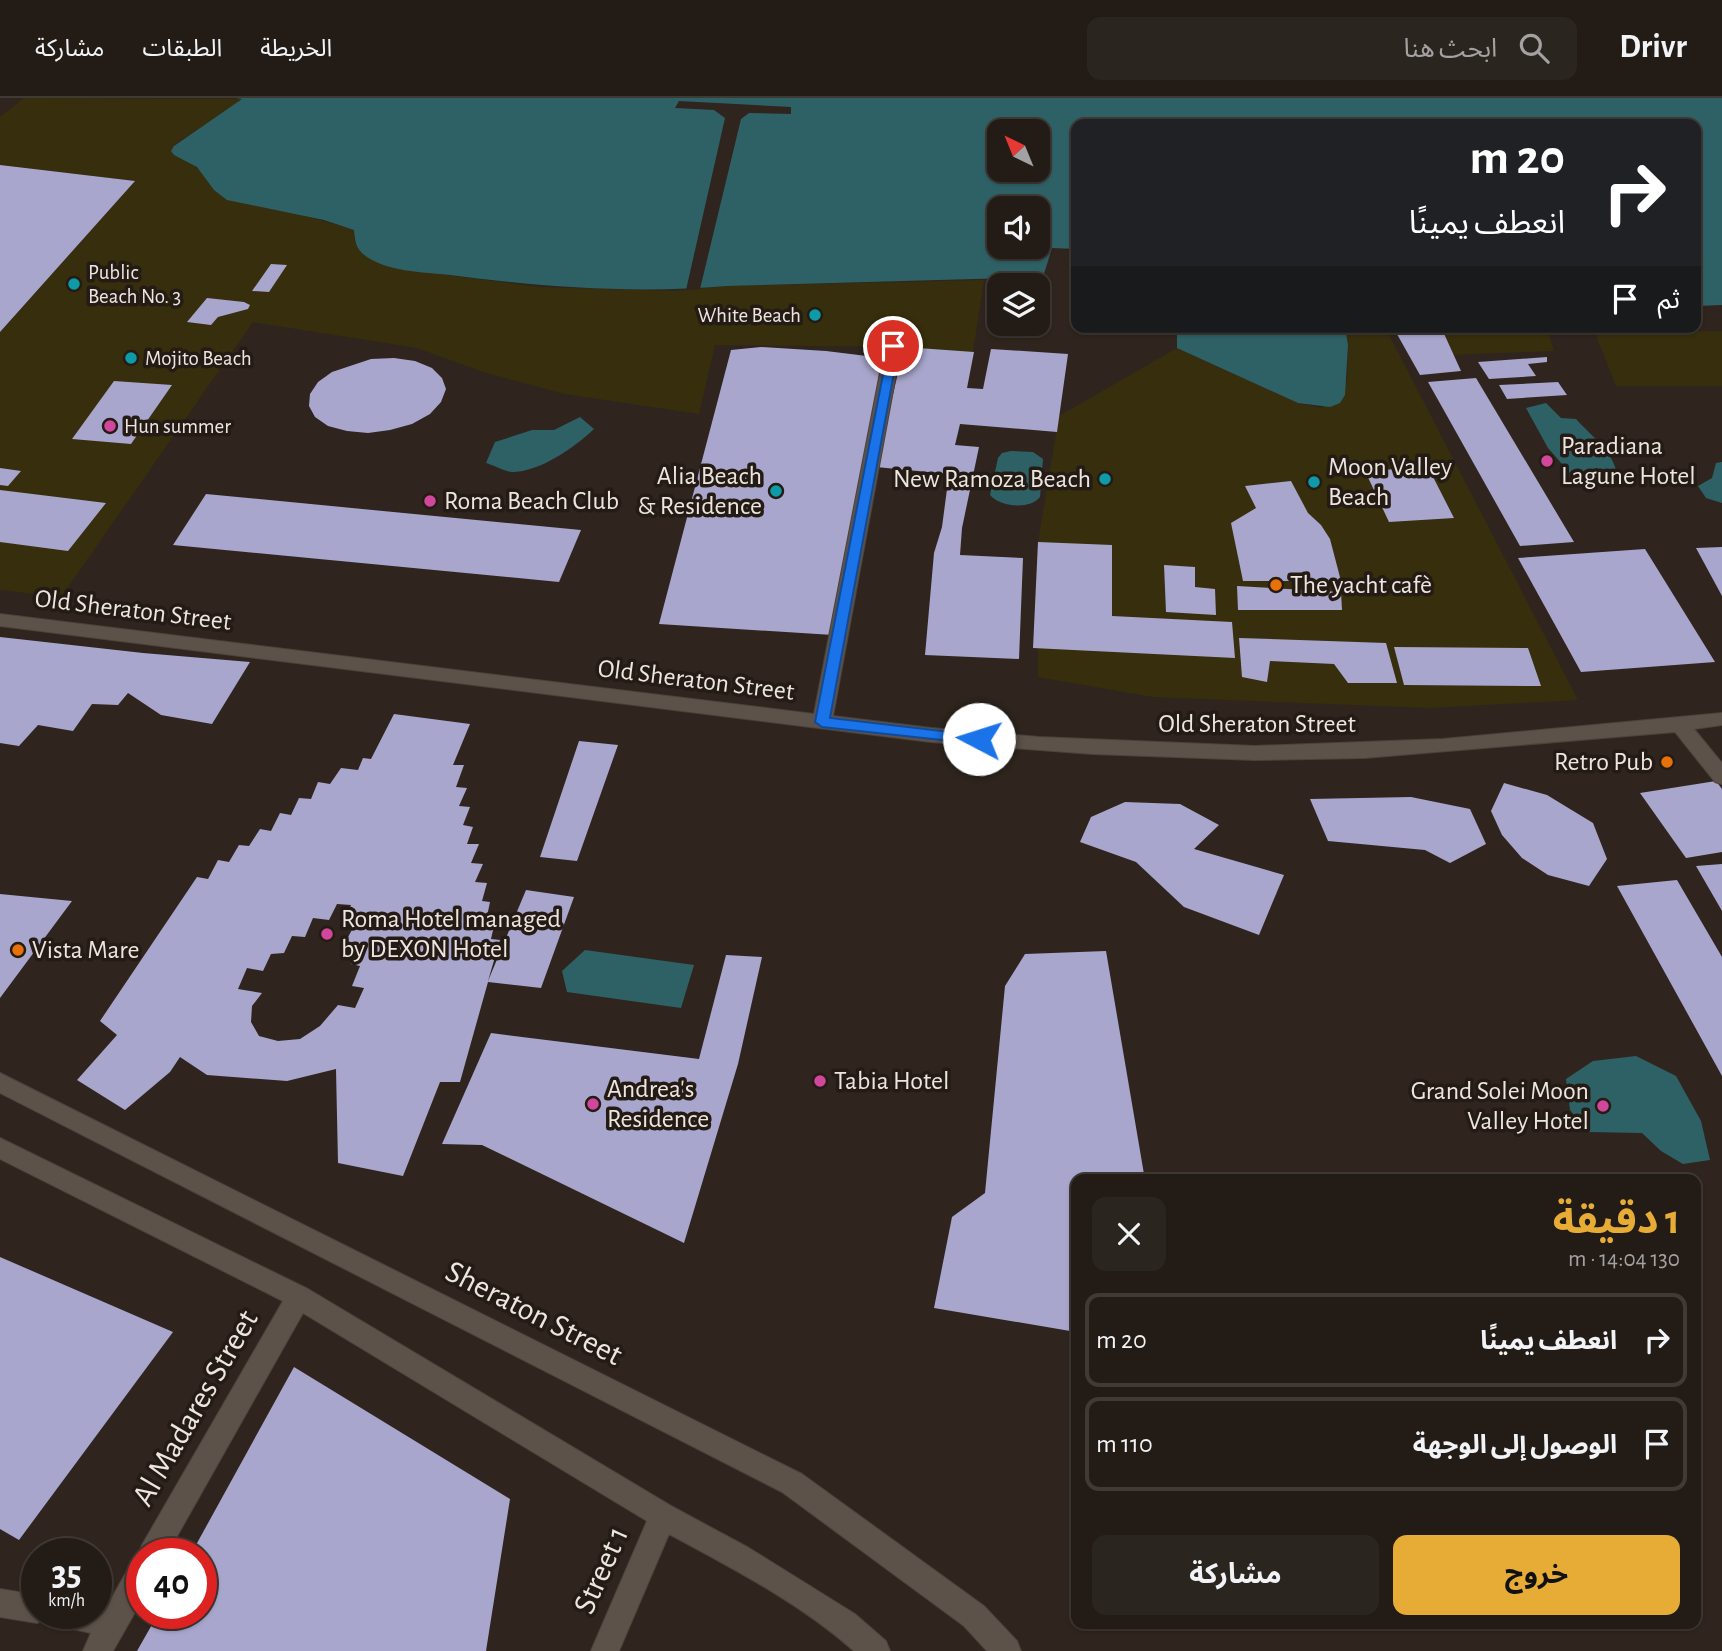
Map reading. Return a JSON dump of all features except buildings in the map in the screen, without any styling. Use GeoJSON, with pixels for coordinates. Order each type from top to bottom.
{"type":"FeatureCollection","features":[{"type":"Feature","properties":{"kind":"street"},"geometry":{"type":"LineString","coordinates":[[822,722],[893,346]]}},
{"type":"Feature","properties":{"kind":"street","name":"Old Sheraton Street"},"geometry":{"type":"LineString","coordinates":[[0,620],[931,736],[1074,747],[1220,753],[1364,751],[1680,725],[1722,719]]}},
{"type":"Feature","properties":{"kind":"street"},"geometry":{"type":"LineString","coordinates":[[1680,725],[1722,777]]}},
{"type":"Feature","properties":{"kind":"street","name":"Sheraton Street"},"geometry":{"type":"LineString","coordinates":[[0,1083],[596,1381],[792,1483],[974,1616],[1007,1651]]}},
{"type":"Feature","properties":{"kind":"street"},"geometry":{"type":"LineString","coordinates":[[0,1148],[299,1297],[663,1516],[738,1557],[845,1625],[876,1651]]}},
{"type":"Feature","properties":{"kind":"street","name":"Al Madares Street"},"geometry":{"type":"LineString","coordinates":[[161,1538],[299,1297]]}},
{"type":"Feature","properties":{"kind":"street","name":"Street 1"},"geometry":{"type":"LineString","coordinates":[[604,1651],[663,1516]]}},
{"type":"Feature","properties":{"kind":"street"},"geometry":{"type":"LineString","coordinates":[[97,1651],[126,1600]]}},
{"type":"Feature","properties":{"kind":"street"},"geometry":{"type":"LineString","coordinates":[[0,1602],[21,1606]]}},
{"type":"Feature","properties":{"kind":"sand"},"geometry":{"type":"Polygon","coordinates":[[[24,98],[243,99],[174,145],[207,178],[214,190],[355,230],[354,241],[402,269],[538,287],[676,291],[727,286],[984,280],[966,397],[904,347],[715,345],[699,414],[565,394],[483,372],[417,348],[253,322],[61,597],[0,590],[0,332],[134,181],[0,165],[0,117],[24,98]]]}},
{"type":"Feature","properties":{"kind":"sand"},"geometry":{"type":"Polygon","coordinates":[[[1722,331],[1722,386],[1616,386],[1595,333],[1701,333],[1722,331]]]}},
{"type":"Feature","properties":{"kind":"sand","name":"Moon Valley Beach"},"geometry":{"type":"Polygon","coordinates":[[[1346,333],[1388,333],[1578,700],[1431,708],[1153,697],[1038,677],[1038,542],[1059,416],[1177,348],[1298,403],[1322,408],[1347,381],[1346,333]]]}},
{"type":"Feature","properties":{"kind":"sand"},"geometry":{"type":"Polygon","coordinates":[[[1438,333],[1549,333],[1554,351],[1448,355],[1438,333]]]}},
{"type":"Feature","properties":{"kind":"water"},"geometry":{"type":"Polygon","coordinates":[[[236,98],[1722,98],[1722,305],[1701,306],[1701,119],[1071,119],[1071,249],[1052,248],[1050,254],[1050,196],[987,196],[987,259],[1049,259],[1044,273],[987,273],[987,279],[657,289],[519,283],[393,268],[363,254],[357,246],[354,230],[324,220],[227,200],[214,190],[197,167],[171,151],[174,146],[242,99],[236,98]]]}},
{"type":"Feature","properties":{"kind":"water"},"geometry":{"type":"Polygon","coordinates":[[[1177,333],[1346,333],[1348,345],[1345,395],[1340,403],[1330,407],[1298,403],[1177,348],[1177,333]]]}},
{"type":"Feature","properties":{"kind":"water"},"geometry":{"type":"Polygon","coordinates":[[[1546,403],[1561,418],[1576,419],[1604,448],[1614,464],[1619,485],[1583,488],[1548,448],[1526,408],[1546,403]]]}},
{"type":"Feature","properties":{"kind":"water"},"geometry":{"type":"Polygon","coordinates":[[[580,417],[594,429],[567,451],[545,463],[512,472],[486,463],[495,442],[532,430],[554,430],[580,417]]]}},
{"type":"Feature","properties":{"kind":"water"},"geometry":{"type":"Polygon","coordinates":[[[1033,452],[1043,459],[1040,497],[1029,504],[1008,504],[990,495],[998,458],[1002,453],[1033,452]]]}},
{"type":"Feature","properties":{"kind":"water"},"geometry":{"type":"Polygon","coordinates":[[[1722,462],[1722,503],[1706,498],[1698,486],[1712,478],[1716,463],[1722,462]]]}},
{"type":"Feature","properties":{"kind":"water"},"geometry":{"type":"Polygon","coordinates":[[[585,950],[694,965],[681,1008],[567,992],[562,971],[585,950]]]}},
{"type":"Feature","properties":{"kind":"water"},"geometry":{"type":"Polygon","coordinates":[[[1636,1056],[1676,1076],[1701,1121],[1710,1160],[1683,1164],[1661,1151],[1642,1133],[1588,1132],[1570,1110],[1566,1079],[1593,1061],[1636,1056]]]}},
{"type":"Feature","properties":{"kind":"pier"},"geometry":{"type":"Polygon","coordinates":[[[679,101],[791,107],[791,114],[749,113],[741,119],[700,289],[686,290],[725,118],[714,110],[675,108],[679,101]]]}},
{"type":"Feature","properties":{"kind":"place","name":"Public Beach No. 3"},"geometry":{"type":"Point","coordinates":[74,284]}},
{"type":"Feature","properties":{"kind":"place","name":"White Beach"},"geometry":{"type":"Point","coordinates":[815,315]}},
{"type":"Feature","properties":{"kind":"place","name":"Mojito Beach"},"geometry":{"type":"Point","coordinates":[131,358]}},
{"type":"Feature","properties":{"kind":"place","name":"Hun summer"},"geometry":{"type":"Point","coordinates":[110,426]}},
{"type":"Feature","properties":{"kind":"place","name":"Paradiana Lagune Hotel"},"geometry":{"type":"Point","coordinates":[1547,461]}},
{"type":"Feature","properties":{"kind":"place","name":"New Ramoza Beach"},"geometry":{"type":"Point","coordinates":[1105,479]}},
{"type":"Feature","properties":{"kind":"place","name":"Moon Valley Beach"},"geometry":{"type":"Point","coordinates":[1314,482]}},
{"type":"Feature","properties":{"kind":"place","name":"Alia Beach & Residence"},"geometry":{"type":"Point","coordinates":[776,491]}},
{"type":"Feature","properties":{"kind":"place","name":"Roma Beach Club"},"geometry":{"type":"Point","coordinates":[430,501]}},
{"type":"Feature","properties":{"kind":"place","name":"The yacht cafè"},"geometry":{"type":"Point","coordinates":[1276,585]}},
{"type":"Feature","properties":{"kind":"place","name":"Retro Pub"},"geometry":{"type":"Point","coordinates":[1667,762]}},
{"type":"Feature","properties":{"kind":"place","name":"Roma Hotel managed by DEXON Hotel"},"geometry":{"type":"Point","coordinates":[327,934]}},
{"type":"Feature","properties":{"kind":"place","name":"Vista Mare"},"geometry":{"type":"Point","coordinates":[18,950]}},
{"type":"Feature","properties":{"kind":"place","name":"Tabia Hotel"},"geometry":{"type":"Point","coordinates":[820,1081]}},
{"type":"Feature","properties":{"kind":"place","name":"Andrea's Residence"},"geometry":{"type":"Point","coordinates":[593,1104]}},
{"type":"Feature","properties":{"kind":"place","name":"Grand Solei Moon Valley Hotel"},"geometry":{"type":"Point","coordinates":[1603,1106]}},
{"type":"Feature","properties":{"kind":"route"},"geometry":{"type":"LineString","coordinates":[[893,346],[822,722],[931,736],[979,739]]}}]}
